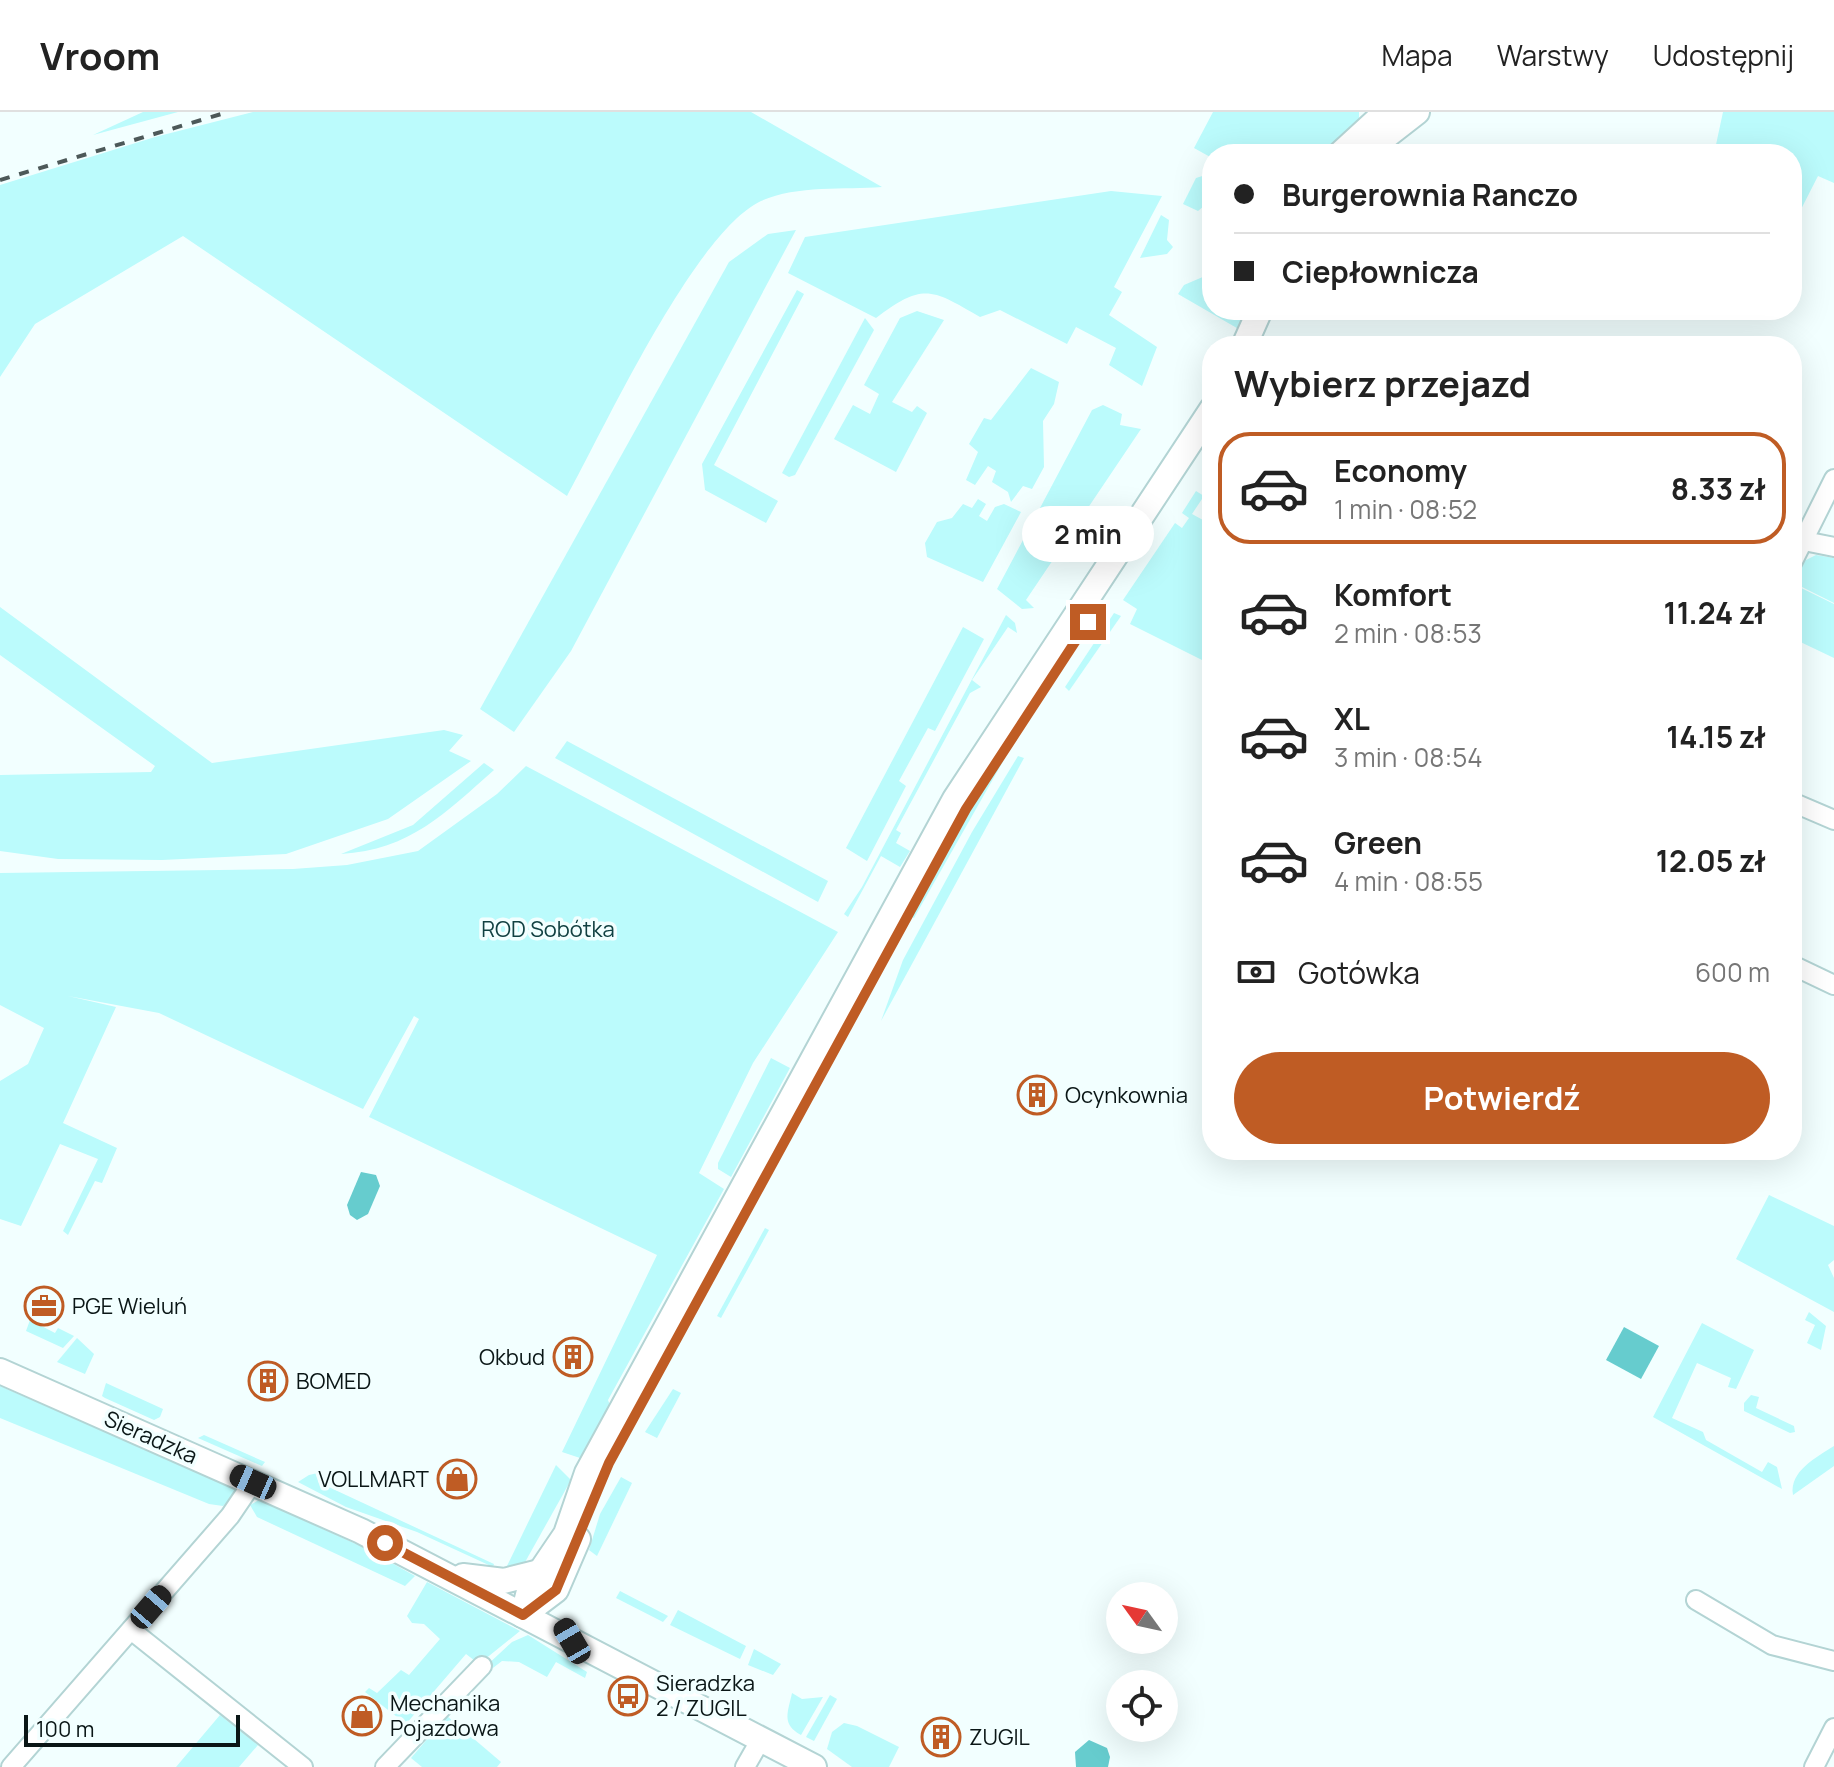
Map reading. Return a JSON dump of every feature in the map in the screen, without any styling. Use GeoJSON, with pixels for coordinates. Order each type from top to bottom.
{"type":"FeatureCollection","features":[{"type":"Feature","properties":{"kind":"main road"},"geometry":{"type":"LineString","coordinates":[[1351,144],[1386,112]]}},
{"type":"Feature","properties":{"kind":"main road"},"geometry":{"type":"LineString","coordinates":[[1376,144],[1417,112]]}},
{"type":"Feature","properties":{"kind":"main road"},"geometry":{"type":"LineString","coordinates":[[523,1615],[526,1594],[562,1543],[587,1473],[955,799],[1202,435]]}},
{"type":"Feature","properties":{"kind":"main road"},"geometry":{"type":"LineString","coordinates":[[572,1641],[558,1613],[556,1590],[609,1463],[966,809],[1202,436]]}},
{"type":"Feature","properties":{"kind":"main road","name":"Sieradzka"},"geometry":{"type":"LineString","coordinates":[[0,1371],[253,1482],[443,1573],[814,1767]]}},
{"type":"Feature","properties":{"kind":"main road"},"geometry":{"type":"LineString","coordinates":[[443,1573],[504,1581],[539,1572]]}},
{"type":"Feature","properties":{"kind":"main road"},"geometry":{"type":"LineString","coordinates":[[523,1615],[556,1590]]}},
{"type":"Feature","properties":{"kind":"street"},"geometry":{"type":"LineString","coordinates":[[1802,533],[1834,479]]}},
{"type":"Feature","properties":{"kind":"street"},"geometry":{"type":"LineString","coordinates":[[1802,541],[1834,547]]}},
{"type":"Feature","properties":{"kind":"street"},"geometry":{"type":"LineString","coordinates":[[1802,806],[1834,820]]}},
{"type":"Feature","properties":{"kind":"street"},"geometry":{"type":"LineString","coordinates":[[1802,970],[1834,985]]}},
{"type":"Feature","properties":{"kind":"street"},"geometry":{"type":"LineString","coordinates":[[11,1767],[240,1504],[253,1482]]}},
{"type":"Feature","properties":{"kind":"street"},"geometry":{"type":"LineString","coordinates":[[1696,1600],[1772,1645],[1834,1661]]}},
{"type":"Feature","properties":{"kind":"street"},"geometry":{"type":"LineString","coordinates":[[131,1630],[303,1767]]}},
{"type":"Feature","properties":{"kind":"street"},"geometry":{"type":"LineString","coordinates":[[385,1767],[482,1666]]}},
{"type":"Feature","properties":{"kind":"street"},"geometry":{"type":"LineString","coordinates":[[1814,1767],[1834,1728]]}},
{"type":"Feature","properties":{"kind":"street"},"geometry":{"type":"LineString","coordinates":[[745,1767],[761,1739]]}},
{"type":"Feature","properties":{"kind":"green space"},"geometry":{"type":"Polygon","coordinates":[[[143,112],[178,112],[93,135],[143,112]]]}},
{"type":"Feature","properties":{"kind":"green space"},"geometry":{"type":"Polygon","coordinates":[[[253,112],[751,112],[882,187],[789,192],[761,201],[735,220],[708,250],[654,334],[567,496],[183,236],[35,324],[0,377],[0,185],[155,137],[253,112]]]}},
{"type":"Feature","properties":{"kind":"green space"},"geometry":{"type":"Polygon","coordinates":[[[1213,112],[1359,112],[1359,121],[1342,144],[1202,144],[1202,152],[1194,148],[1213,112]]]}},
{"type":"Feature","properties":{"kind":"green space"},"geometry":{"type":"Polygon","coordinates":[[[1723,112],[1834,112],[1834,183],[1818,176],[1802,207],[1802,144],[1716,144],[1723,112]]]}},
{"type":"Feature","properties":{"kind":"green space"},"geometry":{"type":"Polygon","coordinates":[[[1202,176],[1202,208],[1198,211],[1183,204],[1196,178],[1202,176]]]}},
{"type":"Feature","properties":{"kind":"green space"},"geometry":{"type":"Polygon","coordinates":[[[1111,191],[1162,196],[1114,287],[1122,292],[1109,315],[1157,347],[1142,386],[1109,365],[1116,348],[1076,327],[1067,344],[1000,310],[980,317],[950,300],[928,294],[905,299],[876,318],[788,273],[805,237],[1111,191]]]}},
{"type":"Feature","properties":{"kind":"green space"},"geometry":{"type":"Polygon","coordinates":[[[1161,215],[1169,220],[1167,240],[1173,247],[1167,254],[1140,258],[1161,215]]]}},
{"type":"Feature","properties":{"kind":"green space"},"geometry":{"type":"Polygon","coordinates":[[[796,230],[571,651],[514,732],[480,709],[729,262],[768,234],[796,230]]]}},
{"type":"Feature","properties":{"kind":"green space"},"geometry":{"type":"Polygon","coordinates":[[[1202,277],[1202,308],[1178,294],[1184,285],[1202,277]]]}},
{"type":"Feature","properties":{"kind":"green space"},"geometry":{"type":"Polygon","coordinates":[[[797,290],[804,294],[714,465],[778,501],[766,523],[705,490],[702,464],[797,290]]]}},
{"type":"Feature","properties":{"kind":"green space"},"geometry":{"type":"Polygon","coordinates":[[[917,311],[944,320],[892,402],[912,412],[917,406],[927,413],[896,472],[834,439],[853,405],[870,414],[879,394],[864,385],[900,318],[917,311]]]}},
{"type":"Feature","properties":{"kind":"green space"},"geometry":{"type":"Polygon","coordinates":[[[865,318],[874,330],[795,475],[789,477],[782,473],[865,318]]]}},
{"type":"Feature","properties":{"kind":"green space"},"geometry":{"type":"Polygon","coordinates":[[[1223,320],[1248,320],[1242,331],[1223,320]]]}},
{"type":"Feature","properties":{"kind":"green space"},"geometry":{"type":"Polygon","coordinates":[[[1031,368],[1059,382],[1054,404],[1043,421],[1044,467],[1032,489],[1023,486],[1011,502],[1008,492],[992,482],[996,471],[988,466],[975,485],[966,480],[978,452],[969,444],[984,418],[991,420],[1031,368]]]}},
{"type":"Feature","properties":{"kind":"green space"},"geometry":{"type":"Polygon","coordinates":[[[1103,405],[1122,414],[1120,425],[1141,429],[1026,600],[1034,608],[1022,609],[997,589],[1092,410],[1103,405]]]}},
{"type":"Feature","properties":{"kind":"green space"},"geometry":{"type":"Polygon","coordinates":[[[1196,491],[1202,495],[1192,514],[1202,520],[1202,660],[1130,624],[1137,609],[1123,600],[1175,523],[1182,528],[1189,518],[1182,513],[1196,491]]]}},
{"type":"Feature","properties":{"kind":"green space"},"geometry":{"type":"Polygon","coordinates":[[[978,499],[986,504],[979,516],[987,521],[995,507],[1004,504],[1021,512],[983,582],[927,557],[925,543],[937,522],[952,518],[963,504],[972,508],[978,499]]]}},
{"type":"Feature","properties":{"kind":"green space"},"geometry":{"type":"Polygon","coordinates":[[[1816,555],[1834,558],[1834,603],[1802,587],[1802,562],[1816,555]]]}},
{"type":"Feature","properties":{"kind":"green space"},"geometry":{"type":"Polygon","coordinates":[[[1802,588],[1834,604],[1834,658],[1802,643],[1802,588]]]}},
{"type":"Feature","properties":{"kind":"green space"},"geometry":{"type":"Polygon","coordinates":[[[0,607],[212,763],[444,730],[463,735],[449,751],[471,761],[388,819],[286,854],[162,860],[58,859],[0,851],[0,775],[151,772],[155,766],[0,655],[0,607]]]}},
{"type":"Feature","properties":{"kind":"green space"},"geometry":{"type":"Polygon","coordinates":[[[1114,613],[1121,616],[1069,691],[1065,687],[1114,613]]]}},
{"type":"Feature","properties":{"kind":"green space"},"geometry":{"type":"Polygon","coordinates":[[[1006,615],[1015,623],[1017,633],[1008,627],[972,680],[981,687],[970,693],[896,830],[901,833],[896,843],[910,851],[900,867],[881,856],[848,917],[844,914],[862,887],[1006,615]]]}},
{"type":"Feature","properties":{"kind":"green space"},"geometry":{"type":"Polygon","coordinates":[[[963,627],[984,639],[935,731],[928,728],[899,781],[906,786],[867,861],[846,848],[963,627]]]}},
{"type":"Feature","properties":{"kind":"green space"},"geometry":{"type":"Polygon","coordinates":[[[567,741],[828,881],[818,902],[555,758],[567,741]]]}},
{"type":"Feature","properties":{"kind":"green space"},"geometry":{"type":"Polygon","coordinates":[[[1018,756],[1024,758],[881,1021],[903,960],[972,832],[1018,756]]]}},
{"type":"Feature","properties":{"kind":"green space"},"geometry":{"type":"Polygon","coordinates":[[[1005,758],[914,918],[912,917],[979,795],[1005,758]]]}},
{"type":"Feature","properties":{"kind":"green space"},"geometry":{"type":"Polygon","coordinates":[[[484,763],[494,770],[425,827],[387,845],[341,854],[413,825],[484,763]]]}},
{"type":"Feature","properties":{"kind":"green space","name":"ROD Sobótka"},"geometry":{"type":"Polygon","coordinates":[[[526,766],[838,932],[753,1063],[699,1173],[724,1189],[608,1400],[611,1408],[583,1459],[562,1452],[657,1255],[369,1117],[419,1019],[414,1016],[363,1109],[159,1013],[68,996],[116,1007],[63,1123],[117,1148],[102,1183],[95,1181],[68,1235],[63,1231],[98,1159],[60,1144],[21,1226],[0,1219],[0,1081],[28,1064],[44,1028],[0,1005],[0,873],[293,869],[347,865],[418,851],[497,794],[526,766]]]}},
{"type":"Feature","properties":{"kind":"green space"},"geometry":{"type":"Polygon","coordinates":[[[771,1058],[790,1068],[731,1177],[718,1169],[718,1163],[771,1058]]]}},
{"type":"Feature","properties":{"kind":"green space"},"geometry":{"type":"Polygon","coordinates":[[[1769,1195],[1834,1226],[1834,1260],[1828,1265],[1834,1278],[1834,1312],[1736,1259],[1769,1195]]]}},
{"type":"Feature","properties":{"kind":"green space"},"geometry":{"type":"Polygon","coordinates":[[[765,1228],[769,1230],[721,1318],[717,1316],[765,1228]]]}},
{"type":"Feature","properties":{"kind":"green space"},"geometry":{"type":"Polygon","coordinates":[[[1809,1312],[1826,1326],[1821,1350],[1807,1343],[1815,1325],[1805,1320],[1809,1312]]]}},
{"type":"Feature","properties":{"kind":"green space"},"geometry":{"type":"Polygon","coordinates":[[[30,1320],[55,1333],[58,1328],[74,1336],[63,1348],[26,1331],[30,1320]]]}},
{"type":"Feature","properties":{"kind":"green space"},"geometry":{"type":"Polygon","coordinates":[[[1702,1323],[1754,1350],[1736,1389],[1728,1387],[1731,1378],[1697,1363],[1672,1418],[1703,1432],[1706,1440],[1762,1472],[1768,1462],[1777,1467],[1782,1489],[1653,1417],[1702,1323]]]}},
{"type":"Feature","properties":{"kind":"green space"},"geometry":{"type":"Polygon","coordinates":[[[77,1338],[94,1354],[85,1374],[57,1362],[77,1338]]]}},
{"type":"Feature","properties":{"kind":"green space"},"geometry":{"type":"Polygon","coordinates":[[[106,1383],[163,1409],[160,1417],[154,1420],[105,1398],[102,1396],[106,1383]]]}},
{"type":"Feature","properties":{"kind":"green space"},"geometry":{"type":"Polygon","coordinates":[[[0,1386],[237,1489],[237,1493],[223,1506],[209,1504],[0,1418],[0,1386]]]}},
{"type":"Feature","properties":{"kind":"green space"},"geometry":{"type":"Polygon","coordinates":[[[673,1389],[681,1393],[657,1438],[645,1432],[673,1389]]]}},
{"type":"Feature","properties":{"kind":"green space"},"geometry":{"type":"Polygon","coordinates":[[[1751,1395],[1759,1397],[1756,1408],[1794,1426],[1795,1432],[1790,1433],[1744,1411],[1744,1403],[1751,1395]]]}},
{"type":"Feature","properties":{"kind":"green space"},"geometry":{"type":"Polygon","coordinates":[[[204,1435],[265,1462],[262,1466],[198,1438],[204,1435]]]}},
{"type":"Feature","properties":{"kind":"green space"},"geometry":{"type":"Polygon","coordinates":[[[1834,1446],[1834,1466],[1793,1495],[1795,1479],[1800,1472],[1834,1446]]]}},
{"type":"Feature","properties":{"kind":"green space"},"geometry":{"type":"Polygon","coordinates":[[[556,1465],[571,1480],[524,1564],[506,1568],[556,1465]]]}},
{"type":"Feature","properties":{"kind":"green space"},"geometry":{"type":"Polygon","coordinates":[[[322,1472],[318,1482],[494,1564],[493,1567],[417,1532],[346,1507],[298,1482],[322,1472]]]}},
{"type":"Feature","properties":{"kind":"green space"},"geometry":{"type":"Polygon","coordinates":[[[621,1477],[632,1483],[597,1556],[589,1550],[600,1514],[621,1477]]]}},
{"type":"Feature","properties":{"kind":"green space"},"geometry":{"type":"Polygon","coordinates":[[[259,1500],[365,1548],[415,1576],[405,1586],[257,1517],[250,1505],[259,1500]]]}},
{"type":"Feature","properties":{"kind":"green space"},"geometry":{"type":"Polygon","coordinates":[[[427,1582],[520,1631],[479,1664],[466,1654],[406,1724],[365,1692],[369,1688],[377,1693],[401,1670],[409,1675],[440,1639],[424,1624],[412,1623],[407,1616],[427,1582]]]}},
{"type":"Feature","properties":{"kind":"green space"},"geometry":{"type":"Polygon","coordinates":[[[620,1591],[668,1616],[663,1622],[616,1598],[620,1591]]]}},
{"type":"Feature","properties":{"kind":"green space"},"geometry":{"type":"Polygon","coordinates":[[[678,1610],[746,1646],[740,1659],[670,1625],[678,1610]]]}},
{"type":"Feature","properties":{"kind":"green space"},"geometry":{"type":"Polygon","coordinates":[[[528,1635],[587,1672],[585,1678],[556,1662],[547,1677],[519,1662],[502,1661],[489,1671],[485,1667],[512,1642],[528,1635]]]}},
{"type":"Feature","properties":{"kind":"green space"},"geometry":{"type":"Polygon","coordinates":[[[754,1649],[781,1664],[773,1675],[748,1665],[754,1649]]]}},
{"type":"Feature","properties":{"kind":"green space"},"geometry":{"type":"Polygon","coordinates":[[[792,1693],[802,1699],[823,1697],[801,1735],[788,1722],[792,1693]]]}},
{"type":"Feature","properties":{"kind":"green space"},"geometry":{"type":"Polygon","coordinates":[[[830,1695],[837,1699],[814,1741],[806,1737],[830,1695]]]}},
{"type":"Feature","properties":{"kind":"green space"},"geometry":{"type":"Polygon","coordinates":[[[220,1715],[258,1745],[239,1767],[176,1767],[220,1715]]]}},
{"type":"Feature","properties":{"kind":"green space"},"geometry":{"type":"Polygon","coordinates":[[[447,1716],[501,1762],[497,1767],[422,1767],[411,1758],[447,1716]]]}},
{"type":"Feature","properties":{"kind":"green space"},"geometry":{"type":"Polygon","coordinates":[[[844,1723],[857,1726],[899,1747],[889,1767],[852,1767],[827,1749],[832,1732],[844,1723]]]}},
{"type":"Feature","properties":{"kind":"shaded area"},"geometry":{"type":"Polygon","coordinates":[[[361,1172],[376,1175],[380,1186],[368,1214],[357,1220],[350,1215],[347,1205],[361,1172]]]}},
{"type":"Feature","properties":{"kind":"shaded area"},"geometry":{"type":"Polygon","coordinates":[[[1624,1327],[1659,1346],[1641,1379],[1606,1360],[1624,1327]]]}},
{"type":"Feature","properties":{"kind":"shaded area"},"geometry":{"type":"Polygon","coordinates":[[[1089,1740],[1107,1748],[1110,1757],[1108,1767],[1076,1767],[1075,1752],[1089,1740]]]}},
{"type":"Feature","properties":{"kind":"railway"},"geometry":{"type":"LineString","coordinates":[[0,180],[228,112]]}},
{"type":"Feature","properties":{"kind":"place","name":"Ocynkownia"},"geometry":{"type":"Point","coordinates":[1037,1095]}},
{"type":"Feature","properties":{"kind":"place","name":"PGE Wieluń"},"geometry":{"type":"Point","coordinates":[44,1306]}},
{"type":"Feature","properties":{"kind":"place","name":"Okbud"},"geometry":{"type":"Point","coordinates":[573,1357]}},
{"type":"Feature","properties":{"kind":"place","name":"BOMED"},"geometry":{"type":"Point","coordinates":[268,1381]}},
{"type":"Feature","properties":{"kind":"place","name":"VOLLMART"},"geometry":{"type":"Point","coordinates":[457,1479]}},
{"type":"Feature","properties":{"kind":"place","name":"Sieradzka 2 / ZUGIL"},"geometry":{"type":"Point","coordinates":[628,1696]}},
{"type":"Feature","properties":{"kind":"place","name":"Mechanika Pojazdowa"},"geometry":{"type":"Point","coordinates":[362,1716]}},
{"type":"Feature","properties":{"kind":"place","name":"ZUGIL"},"geometry":{"type":"Point","coordinates":[941,1737]}},
{"type":"Feature","properties":{"kind":"route"},"geometry":{"type":"LineString","coordinates":[[385,1543],[523,1615],[556,1590],[609,1463],[966,809],[1088,622]]}}]}
